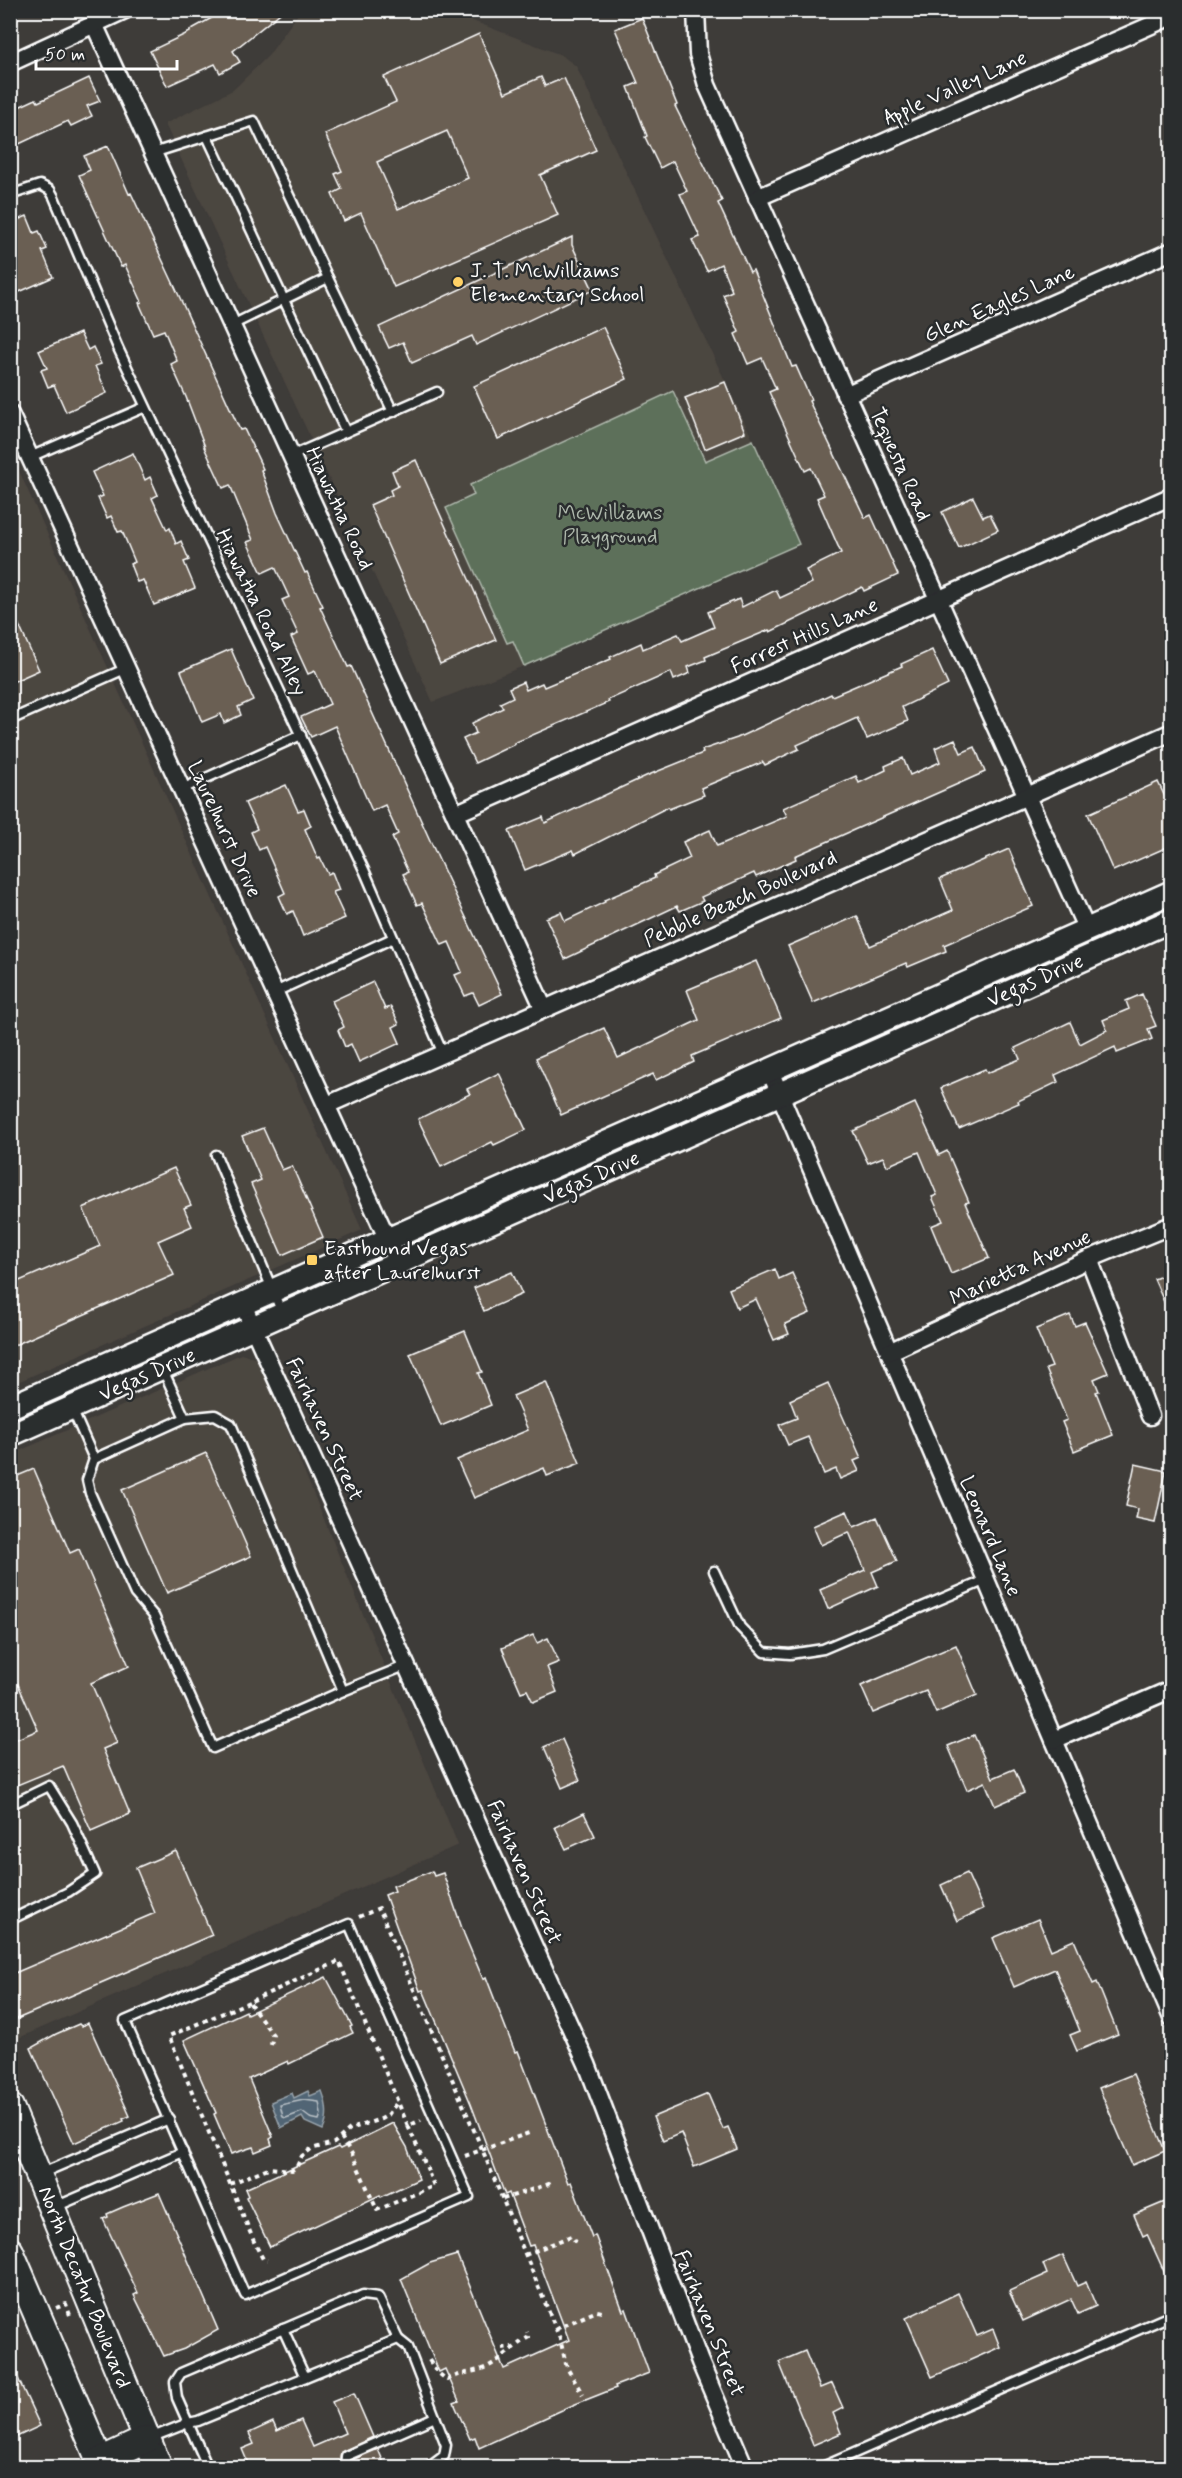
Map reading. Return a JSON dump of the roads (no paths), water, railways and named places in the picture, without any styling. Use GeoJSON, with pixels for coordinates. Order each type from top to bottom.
{"type":"FeatureCollection","features":[{"type":"Feature","properties":{"kind":"main road","name":"Vegas Drive"},"geometry":{"type":"LineString","coordinates":[[10,1407],[1087,930],[1169,901]]}},
{"type":"Feature","properties":{"kind":"main road","name":"Vegas Drive"},"geometry":{"type":"LineString","coordinates":[[10,1435],[1172,920]]}},
{"type":"Feature","properties":{"kind":"main road"},"geometry":{"type":"LineString","coordinates":[[152,1344],[162,1367]]}},
{"type":"Feature","properties":{"kind":"main road"},"geometry":{"type":"LineString","coordinates":[[61,1384],[71,1407]]}},
{"type":"Feature","properties":{"kind":"main road","name":"North Decatur Boulevard"},"geometry":{"type":"LineString","coordinates":[[10,2107],[159,2468]]}},
{"type":"Feature","properties":{"kind":"main road"},"geometry":{"type":"LineString","coordinates":[[10,2251],[22,2289],[99,2464],[147,2439]]}},
{"type":"Feature","properties":{"kind":"street"},"geometry":{"type":"LineString","coordinates":[[10,63],[95,26],[125,10]]}},
{"type":"Feature","properties":{"kind":"street","name":"Tequesta Road"},"geometry":{"type":"LineString","coordinates":[[696,10],[698,54],[707,85],[1087,930]]}},
{"type":"Feature","properties":{"kind":"street","name":"Apple Valley Lane"},"geometry":{"type":"LineString","coordinates":[[757,198],[1172,16]]}},
{"type":"Feature","properties":{"kind":"street","name":"Hiawatha Road"},"geometry":{"type":"LineString","coordinates":[[95,26],[544,1009]]}},
{"type":"Feature","properties":{"kind":"street","name":"Glen Eagles Lane"},"geometry":{"type":"LineString","coordinates":[[845,395],[1172,251]]}},
{"type":"Feature","properties":{"kind":"street","name":"Laurelhurst Drive"},"geometry":{"type":"LineString","coordinates":[[10,414],[398,1262]]}},
{"type":"Feature","properties":{"kind":"street","name":"Forrest Hills Lane"},"geometry":{"type":"LineString","coordinates":[[455,814],[1172,496]]}},
{"type":"Feature","properties":{"kind":"street","name":"Pebble Beach Boulevard"},"geometry":{"type":"LineString","coordinates":[[327,1105],[1172,732]]}},
{"type":"Feature","properties":{"kind":"street","name":"Leonard Lane"},"geometry":{"type":"LineString","coordinates":[[770,1071],[1172,2018]]}},
{"type":"Feature","properties":{"kind":"street","name":"Marietta Avenue"},"geometry":{"type":"LineString","coordinates":[[889,1352],[1089,1259],[1172,1226]]}},
{"type":"Feature","properties":{"kind":"street"},"geometry":{"type":"LineString","coordinates":[[1089,1259],[1150,1416]]}},
{"type":"Feature","properties":{"kind":"street","name":"Fairhaven Street"},"geometry":{"type":"LineString","coordinates":[[243,1305],[586,2064],[700,2362],[745,2468]]}},
{"type":"Feature","properties":{"kind":"street"},"geometry":{"type":"LineString","coordinates":[[1054,1740],[1172,1689]]}},
{"type":"Feature","properties":{"kind":"lane"},"geometry":{"type":"LineString","coordinates":[[153,153],[254,121],[393,412]]}},
{"type":"Feature","properties":{"kind":"lane"},"geometry":{"type":"LineString","coordinates":[[207,136],[346,432]]}},
{"type":"Feature","properties":{"kind":"lane","name":"Hiawatha Road Alley"},"geometry":{"type":"LineString","coordinates":[[10,195],[40,185],[46,186],[54,197],[146,407],[301,735],[443,1054]]}},
{"type":"Feature","properties":{"kind":"lane"},"geometry":{"type":"LineString","coordinates":[[232,326],[328,278]]}},
{"type":"Feature","properties":{"kind":"lane"},"geometry":{"type":"LineString","coordinates":[[291,456],[437,392]]}},
{"type":"Feature","properties":{"kind":"lane"},"geometry":{"type":"LineString","coordinates":[[30,457],[146,407]]}},
{"type":"Feature","properties":{"kind":"lane"},"geometry":{"type":"LineString","coordinates":[[10,720],[127,668]]}},
{"type":"Feature","properties":{"kind":"lane"},"geometry":{"type":"LineString","coordinates":[[182,789],[301,735]]}},
{"type":"Feature","properties":{"kind":"lane"},"geometry":{"type":"LineString","coordinates":[[275,992],[393,938]]}},
{"type":"Feature","properties":{"kind":"lane"},"geometry":{"type":"LineString","coordinates":[[216,1155],[282,1313]]}},
{"type":"Feature","properties":{"kind":"lane"},"geometry":{"type":"LineString","coordinates":[[162,1367],[185,1418]]}},
{"type":"Feature","properties":{"kind":"lane"},"geometry":{"type":"LineString","coordinates":[[71,1407],[94,1459],[87,1480],[90,1493],[135,1594],[154,1616],[213,1748],[407,1665]]}},
{"type":"Feature","properties":{"kind":"lane"},"geometry":{"type":"LineString","coordinates":[[94,1459],[185,1418],[215,1415],[231,1424],[343,1691]]}},
{"type":"Feature","properties":{"kind":"lane"},"geometry":{"type":"LineString","coordinates":[[714,1571],[740,1627],[764,1652],[790,1654],[823,1649],[986,1580]]}},
{"type":"Feature","properties":{"kind":"lane"},"geometry":{"type":"LineString","coordinates":[[10,1805],[49,1786],[72,1823],[95,1874],[68,1892],[10,1920]]}},
{"type":"Feature","properties":{"kind":"lane"},"geometry":{"type":"LineString","coordinates":[[349,1924],[469,2197],[245,2295],[169,2119],[125,2021],[349,1924]]}},
{"type":"Feature","properties":{"kind":"lane"},"geometry":{"type":"LineString","coordinates":[[38,2174],[169,2119]]}},
{"type":"Feature","properties":{"kind":"lane"},"geometry":{"type":"LineString","coordinates":[[52,2208],[183,2152]]}},
{"type":"Feature","properties":{"kind":"lane"},"geometry":{"type":"LineString","coordinates":[[208,2468],[176,2390],[175,2382],[181,2373],[363,2295],[378,2297],[398,2339],[408,2347],[446,2445],[444,2456],[428,2468]]}},
{"type":"Feature","properties":{"kind":"lane"},"geometry":{"type":"LineString","coordinates":[[820,2468],[1172,2315]]}},
{"type":"Feature","properties":{"kind":"lane"},"geometry":{"type":"LineString","coordinates":[[283,2329],[305,2377]]}},
{"type":"Feature","properties":{"kind":"lane"},"geometry":{"type":"LineString","coordinates":[[147,2439],[198,2421],[398,2339]]}},
{"type":"Feature","properties":{"kind":"lane"},"geometry":{"type":"LineString","coordinates":[[345,2468],[346,2456],[435,2417]]}},
{"type":"Feature","properties":{"kind":"water"},"geometry":{"type":"Polygon","coordinates":[[[308,2091],[310,2096],[322,2091],[327,2110],[323,2130],[305,2122],[302,2117],[281,2128],[271,2102],[292,2093],[294,2098],[308,2091]]]}},
{"type":"Feature","properties":{"kind":"place","name":"J. T. McWilliams Elementary School"},"geometry":{"type":"Point","coordinates":[458,282]}},
{"type":"Feature","properties":{"kind":"place","name":"Eastbound Vegas after Laurelhurst"},"geometry":{"type":"Point","coordinates":[312,1260]}},
{"type":"Feature","properties":{"kind":"park label","name":"McWilliams Playground"},"geometry":{"type":"Point","coordinates":[610,524]}}]}
